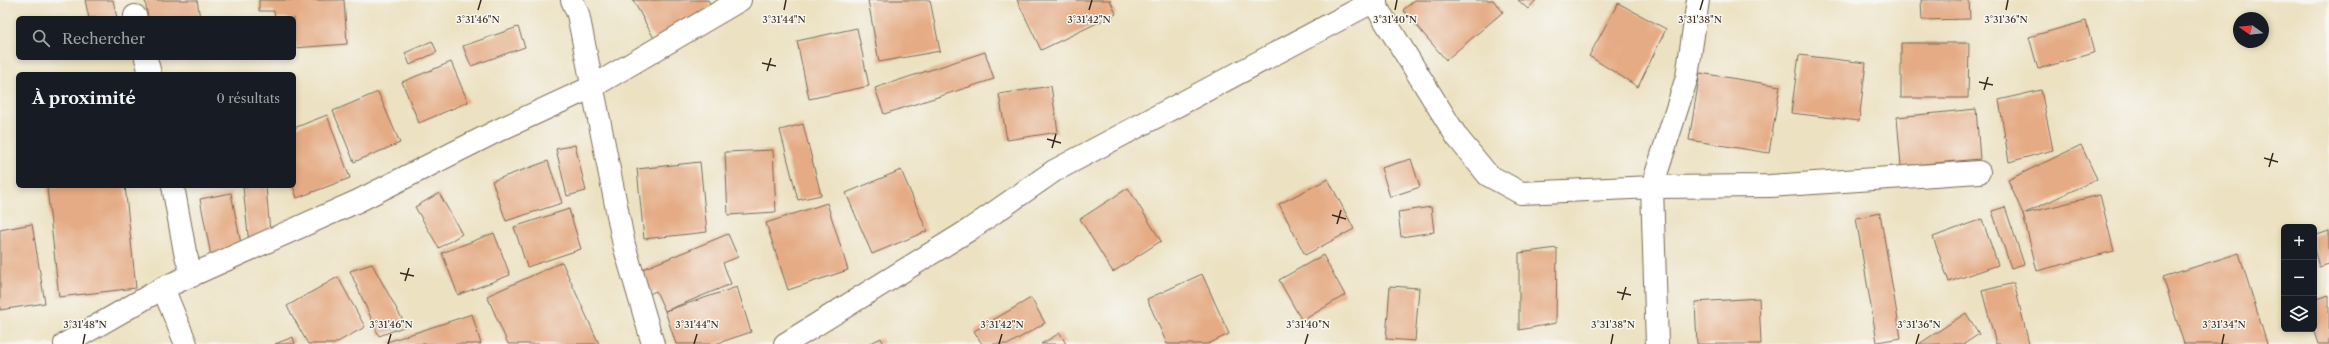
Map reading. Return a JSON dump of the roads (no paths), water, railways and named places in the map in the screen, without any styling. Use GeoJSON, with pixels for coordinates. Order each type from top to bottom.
{"type":"FeatureCollection","features":[{"type":"Feature","properties":{"kind":"street"},"geometry":{"type":"LineString","coordinates":[[572,0],[578,14],[624,245],[653,344]]}},
{"type":"Feature","properties":{"kind":"street"},"geometry":{"type":"LineString","coordinates":[[65,344],[163,288],[358,201],[499,130],[592,87],[740,0]]}},
{"type":"Feature","properties":{"kind":"street"},"geometry":{"type":"LineString","coordinates":[[1657,344],[1652,187],[1687,77],[1698,0]]}},
{"type":"Feature","properties":{"kind":"street"},"geometry":{"type":"LineString","coordinates":[[785,344],[969,230],[1054,171],[1374,1],[1457,137],[1488,175],[1521,193],[1652,187],[1770,186],[1979,172]]}},
{"type":"Feature","properties":{"kind":"street"},"geometry":{"type":"LineString","coordinates":[[146,60],[150,72]]}},
{"type":"Feature","properties":{"kind":"street"},"geometry":{"type":"LineString","coordinates":[[172,188],[185,252],[192,276]]}},
{"type":"Feature","properties":{"kind":"street"},"geometry":{"type":"LineString","coordinates":[[163,288],[186,344]]}}]}
